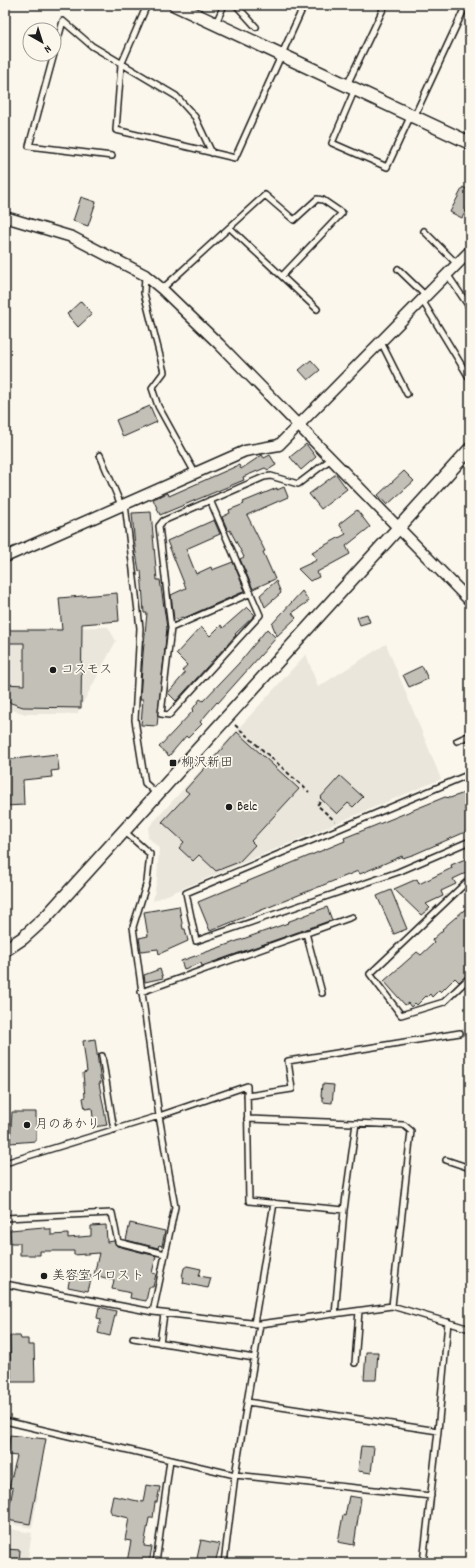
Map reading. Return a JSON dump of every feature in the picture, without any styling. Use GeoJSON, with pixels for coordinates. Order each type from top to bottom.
{"type":"FeatureCollection","features":[{"type":"Feature","properties":{"kind":"street"},"geometry":{"type":"LineString","coordinates":[[175,5],[470,143]]}},
{"type":"Feature","properties":{"kind":"street"},"geometry":{"type":"LineString","coordinates":[[5,217],[72,238],[145,275],[162,289],[219,344],[470,601]]}},
{"type":"Feature","properties":{"kind":"street"},"geometry":{"type":"LineString","coordinates":[[5,557],[245,451],[279,445],[470,251]]}},
{"type":"Feature","properties":{"kind":"street"},"geometry":{"type":"LineString","coordinates":[[5,950],[28,934],[46,917],[123,830],[470,449]]}},
{"type":"Feature","properties":{"kind":"lane"},"geometry":{"type":"LineString","coordinates":[[147,5],[121,65],[116,130],[235,158],[304,5]]}},
{"type":"Feature","properties":{"kind":"lane"},"geometry":{"type":"LineString","coordinates":[[216,24],[224,5]]}},
{"type":"Feature","properties":{"kind":"lane"},"geometry":{"type":"LineString","coordinates":[[236,5],[256,27]]}},
{"type":"Feature","properties":{"kind":"lane"},"geometry":{"type":"LineString","coordinates":[[385,5],[351,87],[332,143],[387,167],[466,5]]}},
{"type":"Feature","properties":{"kind":"lane"},"geometry":{"type":"LineString","coordinates":[[62,25],[63,21],[92,46],[121,65],[165,89],[181,101],[195,117],[212,153]]}},
{"type":"Feature","properties":{"kind":"lane"},"geometry":{"type":"LineString","coordinates":[[52,62],[29,146],[112,156]]}},
{"type":"Feature","properties":{"kind":"lane"},"geometry":{"type":"LineString","coordinates":[[162,289],[230,228],[265,194],[294,220],[317,199],[323,200],[342,213],[282,276]]}},
{"type":"Feature","properties":{"kind":"lane"},"geometry":{"type":"LineString","coordinates":[[230,228],[317,309]]}},
{"type":"Feature","properties":{"kind":"lane"},"geometry":{"type":"LineString","coordinates":[[424,231],[457,264]]}},
{"type":"Feature","properties":{"kind":"lane"},"geometry":{"type":"LineString","coordinates":[[398,269],[424,298],[470,379]]}},
{"type":"Feature","properties":{"kind":"lane"},"geometry":{"type":"LineString","coordinates":[[447,274],[470,308]]}},
{"type":"Feature","properties":{"kind":"lane"},"geometry":{"type":"LineString","coordinates":[[145,275],[144,293],[164,372],[152,388],[158,406],[195,473]]}},
{"type":"Feature","properties":{"kind":"lane"},"geometry":{"type":"LineString","coordinates":[[381,342],[407,394]]}},
{"type":"Feature","properties":{"kind":"lane"},"geometry":{"type":"LineString","coordinates":[[100,456],[123,504],[140,628],[135,720],[145,783],[157,794]]}},
{"type":"Feature","properties":{"kind":"lane"},"geometry":{"type":"LineString","coordinates":[[210,500],[260,615],[168,715],[161,714],[171,628],[159,526],[163,521],[210,500],[264,477],[271,476],[298,484],[331,459]]}},
{"type":"Feature","properties":{"kind":"lane"},"geometry":{"type":"LineString","coordinates":[[171,628],[251,593]]}},
{"type":"Feature","properties":{"kind":"lane"},"geometry":{"type":"LineString","coordinates":[[457,740],[470,735]]}},
{"type":"Feature","properties":{"kind":"lane"},"geometry":{"type":"LineString","coordinates":[[470,787],[468,775],[186,893],[196,941],[398,872],[470,841]]}},
{"type":"Feature","properties":{"kind":"lane"},"geometry":{"type":"LineString","coordinates":[[123,830],[150,854],[147,882],[133,927],[159,1116],[175,1207],[153,1312]]}},
{"type":"Feature","properties":{"kind":"lane"},"geometry":{"type":"LineString","coordinates":[[470,879],[370,974],[401,1015],[444,1002],[470,977]]}},
{"type":"Feature","properties":{"kind":"lane"},"geometry":{"type":"LineString","coordinates":[[141,992],[352,917]]}},
{"type":"Feature","properties":{"kind":"lane"},"geometry":{"type":"LineString","coordinates":[[306,933],[322,993]]}},
{"type":"Feature","properties":{"kind":"lane"},"geometry":{"type":"LineString","coordinates":[[247,1096],[292,1089],[288,1061],[460,1033]]}},
{"type":"Feature","properties":{"kind":"lane"},"geometry":{"type":"LineString","coordinates":[[102,1056],[114,1130]]}},
{"type":"Feature","properties":{"kind":"lane"},"geometry":{"type":"LineString","coordinates":[[5,1163],[159,1116],[247,1086],[249,1201],[344,1210]]}},
{"type":"Feature","properties":{"kind":"lane"},"geometry":{"type":"LineString","coordinates":[[247,1119],[404,1126],[411,1131],[392,1306]]}},
{"type":"Feature","properties":{"kind":"lane"},"geometry":{"type":"LineString","coordinates":[[335,1315],[344,1210],[356,1123]]}},
{"type":"Feature","properties":{"kind":"lane"},"geometry":{"type":"LineString","coordinates":[[446,1160],[470,1168]]}},
{"type":"Feature","properties":{"kind":"lane"},"geometry":{"type":"LineString","coordinates":[[224,1563],[235,1475],[254,1358],[257,1324],[274,1203]]}},
{"type":"Feature","properties":{"kind":"lane"},"geometry":{"type":"LineString","coordinates":[[5,1218],[112,1213],[118,1242],[165,1254]]}},
{"type":"Feature","properties":{"kind":"lane"},"geometry":{"type":"LineString","coordinates":[[5,1284],[164,1314],[257,1324],[359,1312],[392,1306],[470,1329]]}},
{"type":"Feature","properties":{"kind":"lane"},"geometry":{"type":"LineString","coordinates":[[355,1363],[359,1312]]}},
{"type":"Feature","properties":{"kind":"lane"},"geometry":{"type":"LineString","coordinates":[[160,1342],[164,1314]]}},
{"type":"Feature","properties":{"kind":"lane"},"geometry":{"type":"LineString","coordinates":[[423,1563],[438,1431],[448,1322]]}},
{"type":"Feature","properties":{"kind":"lane"},"geometry":{"type":"LineString","coordinates":[[133,1338],[254,1358]]}},
{"type":"Feature","properties":{"kind":"lane"},"geometry":{"type":"LineString","coordinates":[[247,1402],[438,1431]]}},
{"type":"Feature","properties":{"kind":"lane"},"geometry":{"type":"LineString","coordinates":[[5,1421],[235,1475],[431,1496]]}},
{"type":"Feature","properties":{"kind":"lane"},"geometry":{"type":"LineString","coordinates":[[156,1563],[170,1460]]}},
{"type":"Feature","properties":{"kind":"path"},"geometry":{"type":"LineString","coordinates":[[235,725],[309,792]]}},
{"type":"Feature","properties":{"kind":"path"},"geometry":{"type":"LineString","coordinates":[[320,802],[317,805],[335,822],[340,819]]}},
{"type":"Feature","properties":{"kind":"shaded area"},"geometry":{"type":"Polygon","coordinates":[[[108,627],[116,641],[77,714],[26,714],[5,708],[5,629],[108,627]]]}},
{"type":"Feature","properties":{"kind":"shaded area"},"geometry":{"type":"Polygon","coordinates":[[[386,644],[441,779],[153,901],[157,879],[159,848],[148,837],[149,827],[306,654],[318,687],[386,644]]]}},
{"type":"Feature","properties":{"kind":"shaded area"},"geometry":{"type":"Polygon","coordinates":[[[5,1488],[38,1495],[32,1528],[5,1523],[5,1488]]]}},
{"type":"Feature","properties":{"kind":"shaded area"},"geometry":{"type":"Polygon","coordinates":[[[5,1528],[32,1533],[27,1563],[5,1563],[5,1528]]]}},
{"type":"Feature","properties":{"kind":"building"},"geometry":{"type":"Polygon","coordinates":[[[463,187],[470,191],[470,203],[462,218],[450,212],[463,187]]]}},
{"type":"Feature","properties":{"kind":"building"},"geometry":{"type":"Polygon","coordinates":[[[81,197],[96,202],[88,226],[73,221],[81,197]]]}},
{"type":"Feature","properties":{"kind":"building"},"geometry":{"type":"Polygon","coordinates":[[[81,301],[92,314],[78,327],[67,314],[81,301]]]}},
{"type":"Feature","properties":{"kind":"building"},"geometry":{"type":"Polygon","coordinates":[[[311,360],[320,370],[308,380],[299,370],[311,360]]]}},
{"type":"Feature","properties":{"kind":"building"},"geometry":{"type":"Polygon","coordinates":[[[150,406],[157,422],[123,437],[116,420],[150,406]]]}},
{"type":"Feature","properties":{"kind":"building"},"geometry":{"type":"Polygon","coordinates":[[[306,444],[316,457],[301,470],[290,457],[306,444]]]}},
{"type":"Feature","properties":{"kind":"building"},"geometry":{"type":"Polygon","coordinates":[[[262,455],[264,458],[270,455],[276,465],[268,470],[265,468],[243,477],[244,480],[160,515],[153,499],[168,493],[169,496],[239,465],[241,469],[262,455]]]}},
{"type":"Feature","properties":{"kind":"building"},"geometry":{"type":"Polygon","coordinates":[[[404,471],[414,481],[387,505],[378,495],[404,471]]]}},
{"type":"Feature","properties":{"kind":"building"},"geometry":{"type":"Polygon","coordinates":[[[336,474],[347,489],[321,509],[309,494],[336,474]]]}},
{"type":"Feature","properties":{"kind":"building"},"geometry":{"type":"Polygon","coordinates":[[[284,487],[288,497],[247,515],[265,551],[263,552],[275,579],[253,589],[240,559],[244,557],[230,530],[228,531],[222,517],[230,513],[229,510],[244,504],[243,502],[277,488],[277,490],[284,487]]]}},
{"type":"Feature","properties":{"kind":"building"},"geometry":{"type":"Polygon","coordinates":[[[357,510],[370,527],[346,546],[350,554],[317,572],[319,577],[310,581],[298,569],[317,560],[312,552],[346,534],[339,524],[357,510]]]}},
{"type":"Feature","properties":{"kind":"building"},"geometry":{"type":"Polygon","coordinates":[[[151,512],[157,580],[160,580],[167,628],[157,726],[141,725],[143,699],[140,699],[147,613],[144,613],[141,570],[139,571],[135,547],[132,513],[151,512]]]}},
{"type":"Feature","properties":{"kind":"building"},"geometry":{"type":"Polygon","coordinates":[[[214,520],[220,534],[186,549],[196,574],[211,567],[212,570],[233,562],[245,591],[184,618],[174,620],[171,595],[186,588],[167,541],[214,520]]]}},
{"type":"Feature","properties":{"kind":"building"},"geometry":{"type":"Polygon","coordinates":[[[276,581],[281,593],[265,607],[260,595],[276,581]]]}},
{"type":"Feature","properties":{"kind":"building"},"geometry":{"type":"Polygon","coordinates":[[[302,591],[309,601],[292,613],[296,618],[277,636],[272,624],[302,591]]]}},
{"type":"Feature","properties":{"kind":"building"},"geometry":{"type":"Polygon","coordinates":[[[117,593],[119,621],[82,624],[81,708],[23,707],[5,701],[5,684],[24,685],[24,643],[5,643],[6,630],[62,630],[59,598],[117,593]]]}},
{"type":"Feature","properties":{"kind":"building"},"geometry":{"type":"Polygon","coordinates":[[[247,607],[255,615],[235,634],[236,635],[176,701],[168,693],[185,673],[182,671],[187,665],[176,654],[201,627],[210,636],[221,625],[223,628],[247,607]]]}},
{"type":"Feature","properties":{"kind":"building"},"geometry":{"type":"Polygon","coordinates":[[[367,614],[370,622],[360,625],[357,617],[367,614]]]}},
{"type":"Feature","properties":{"kind":"building"},"geometry":{"type":"Polygon","coordinates":[[[267,629],[276,638],[218,703],[217,702],[200,722],[202,724],[188,738],[186,736],[169,756],[159,747],[193,711],[192,710],[200,699],[203,701],[239,663],[267,629]]]}},
{"type":"Feature","properties":{"kind":"building"},"geometry":{"type":"Polygon","coordinates":[[[422,666],[428,679],[409,687],[403,675],[422,666]]]}},
{"type":"Feature","properties":{"kind":"building","name":"Belc"},"geometry":{"type":"Polygon","coordinates":[[[237,732],[299,789],[251,841],[255,845],[239,862],[216,871],[199,855],[193,861],[179,848],[184,842],[162,822],[189,793],[185,790],[237,732]]]}},
{"type":"Feature","properties":{"kind":"building"},"geometry":{"type":"Polygon","coordinates":[[[57,754],[59,770],[51,771],[52,777],[23,780],[24,805],[5,806],[5,760],[57,754]]]}},
{"type":"Feature","properties":{"kind":"building"},"geometry":{"type":"Polygon","coordinates":[[[340,776],[363,797],[353,807],[348,803],[337,814],[320,798],[340,776]]]}},
{"type":"Feature","properties":{"kind":"building"},"geometry":{"type":"Polygon","coordinates":[[[470,791],[470,830],[415,854],[403,858],[402,856],[360,874],[358,871],[210,931],[198,902],[345,841],[344,838],[445,797],[450,798],[470,791]]]}},
{"type":"Feature","properties":{"kind":"building"},"geometry":{"type":"Polygon","coordinates":[[[470,857],[470,871],[453,879],[456,884],[441,891],[443,896],[426,904],[430,908],[421,915],[394,889],[417,879],[419,884],[452,868],[451,865],[470,857]]]}},
{"type":"Feature","properties":{"kind":"building"},"geometry":{"type":"Polygon","coordinates":[[[391,890],[407,929],[394,934],[377,896],[391,890]]]}},
{"type":"Feature","properties":{"kind":"building"},"geometry":{"type":"Polygon","coordinates":[[[470,905],[470,973],[459,982],[455,978],[441,992],[439,990],[432,997],[430,994],[427,997],[426,996],[417,1005],[415,1003],[411,1007],[408,1003],[405,1005],[384,981],[417,952],[421,955],[434,943],[432,940],[443,930],[442,929],[470,905]]]}},
{"type":"Feature","properties":{"kind":"building"},"geometry":{"type":"Polygon","coordinates":[[[179,906],[183,929],[185,929],[188,941],[159,954],[158,949],[141,951],[139,938],[148,936],[144,912],[179,906]]]}},
{"type":"Feature","properties":{"kind":"building"},"geometry":{"type":"Polygon","coordinates":[[[327,907],[332,920],[202,966],[201,963],[184,969],[181,961],[288,923],[287,922],[327,907]]]}},
{"type":"Feature","properties":{"kind":"building"},"geometry":{"type":"Polygon","coordinates":[[[160,969],[163,978],[145,982],[144,975],[160,969]]]}},
{"type":"Feature","properties":{"kind":"building"},"geometry":{"type":"Polygon","coordinates":[[[95,1039],[101,1083],[99,1083],[107,1125],[94,1127],[92,1108],[85,1109],[83,1098],[85,1097],[83,1073],[87,1072],[83,1041],[95,1039]]]}},
{"type":"Feature","properties":{"kind":"building"},"geometry":{"type":"Polygon","coordinates":[[[322,1084],[334,1085],[332,1103],[323,1102],[323,1097],[321,1097],[322,1084]]]}},
{"type":"Feature","properties":{"kind":"building"},"geometry":{"type":"Polygon","coordinates":[[[12,1112],[36,1112],[36,1141],[10,1143],[12,1112]]]}},
{"type":"Feature","properties":{"kind":"building"},"geometry":{"type":"Polygon","coordinates":[[[130,1223],[165,1231],[162,1246],[159,1245],[158,1248],[126,1240],[130,1223]]]}},
{"type":"Feature","properties":{"kind":"building"},"geometry":{"type":"Polygon","coordinates":[[[106,1225],[107,1242],[114,1241],[117,1246],[156,1256],[152,1273],[156,1274],[153,1287],[149,1287],[146,1301],[130,1298],[131,1293],[112,1289],[114,1280],[94,1275],[99,1253],[74,1255],[74,1251],[40,1251],[40,1255],[20,1255],[20,1243],[11,1243],[10,1230],[44,1227],[44,1229],[51,1229],[51,1235],[68,1234],[68,1238],[91,1236],[91,1226],[106,1225]]]}},
{"type":"Feature","properties":{"kind":"building"},"geometry":{"type":"Polygon","coordinates":[[[187,1266],[201,1269],[199,1276],[211,1278],[208,1288],[183,1283],[184,1277],[182,1277],[184,1268],[187,1266]]]}},
{"type":"Feature","properties":{"kind":"building"},"geometry":{"type":"Polygon","coordinates":[[[71,1272],[92,1276],[88,1291],[68,1287],[71,1272]]]}},
{"type":"Feature","properties":{"kind":"building"},"geometry":{"type":"Polygon","coordinates":[[[99,1307],[116,1311],[110,1336],[98,1333],[101,1319],[97,1318],[99,1307]]]}},
{"type":"Feature","properties":{"kind":"building"},"geometry":{"type":"Polygon","coordinates":[[[10,1336],[20,1336],[21,1339],[28,1339],[28,1345],[34,1345],[35,1382],[11,1382],[10,1336]]]}},
{"type":"Feature","properties":{"kind":"building"},"geometry":{"type":"Polygon","coordinates":[[[366,1352],[378,1352],[376,1380],[364,1380],[366,1352]]]}},
{"type":"Feature","properties":{"kind":"building"},"geometry":{"type":"Polygon","coordinates":[[[10,1435],[46,1439],[30,1524],[7,1520],[13,1488],[9,1487],[17,1456],[8,1455],[10,1435]]]}},
{"type":"Feature","properties":{"kind":"building"},"geometry":{"type":"Polygon","coordinates":[[[361,1446],[374,1447],[371,1473],[358,1471],[361,1446]]]}},
{"type":"Feature","properties":{"kind":"building"},"geometry":{"type":"Polygon","coordinates":[[[146,1485],[160,1487],[157,1502],[155,1502],[153,1518],[149,1518],[144,1546],[152,1547],[149,1563],[127,1562],[131,1541],[125,1540],[129,1518],[112,1514],[110,1510],[113,1496],[143,1502],[146,1485]]]}},
{"type":"Feature","properties":{"kind":"building"},"geometry":{"type":"Polygon","coordinates":[[[349,1496],[361,1498],[354,1545],[338,1542],[343,1515],[345,1516],[349,1496]]]}},
{"type":"Feature","properties":{"kind":"building"},"geometry":{"type":"Polygon","coordinates":[[[201,1540],[220,1544],[215,1563],[196,1563],[201,1540]]]}},
{"type":"Feature","properties":{"kind":"building"},"geometry":{"type":"Polygon","coordinates":[[[5,1549],[20,1550],[19,1563],[5,1563],[5,1549]]]}},
{"type":"Feature","properties":{"kind":"place","name":"コスモス"},"geometry":{"type":"Point","coordinates":[53,670]}},
{"type":"Feature","properties":{"kind":"place","name":"柳沢新田"},"geometry":{"type":"Point","coordinates":[173,763]}},
{"type":"Feature","properties":{"kind":"place","name":"Belc"},"geometry":{"type":"Point","coordinates":[229,807]}},
{"type":"Feature","properties":{"kind":"place","name":"月のあかり"},"geometry":{"type":"Point","coordinates":[27,1125]}},
{"type":"Feature","properties":{"kind":"place","name":"美容室イロスト"},"geometry":{"type":"Point","coordinates":[44,1276]}}]}
